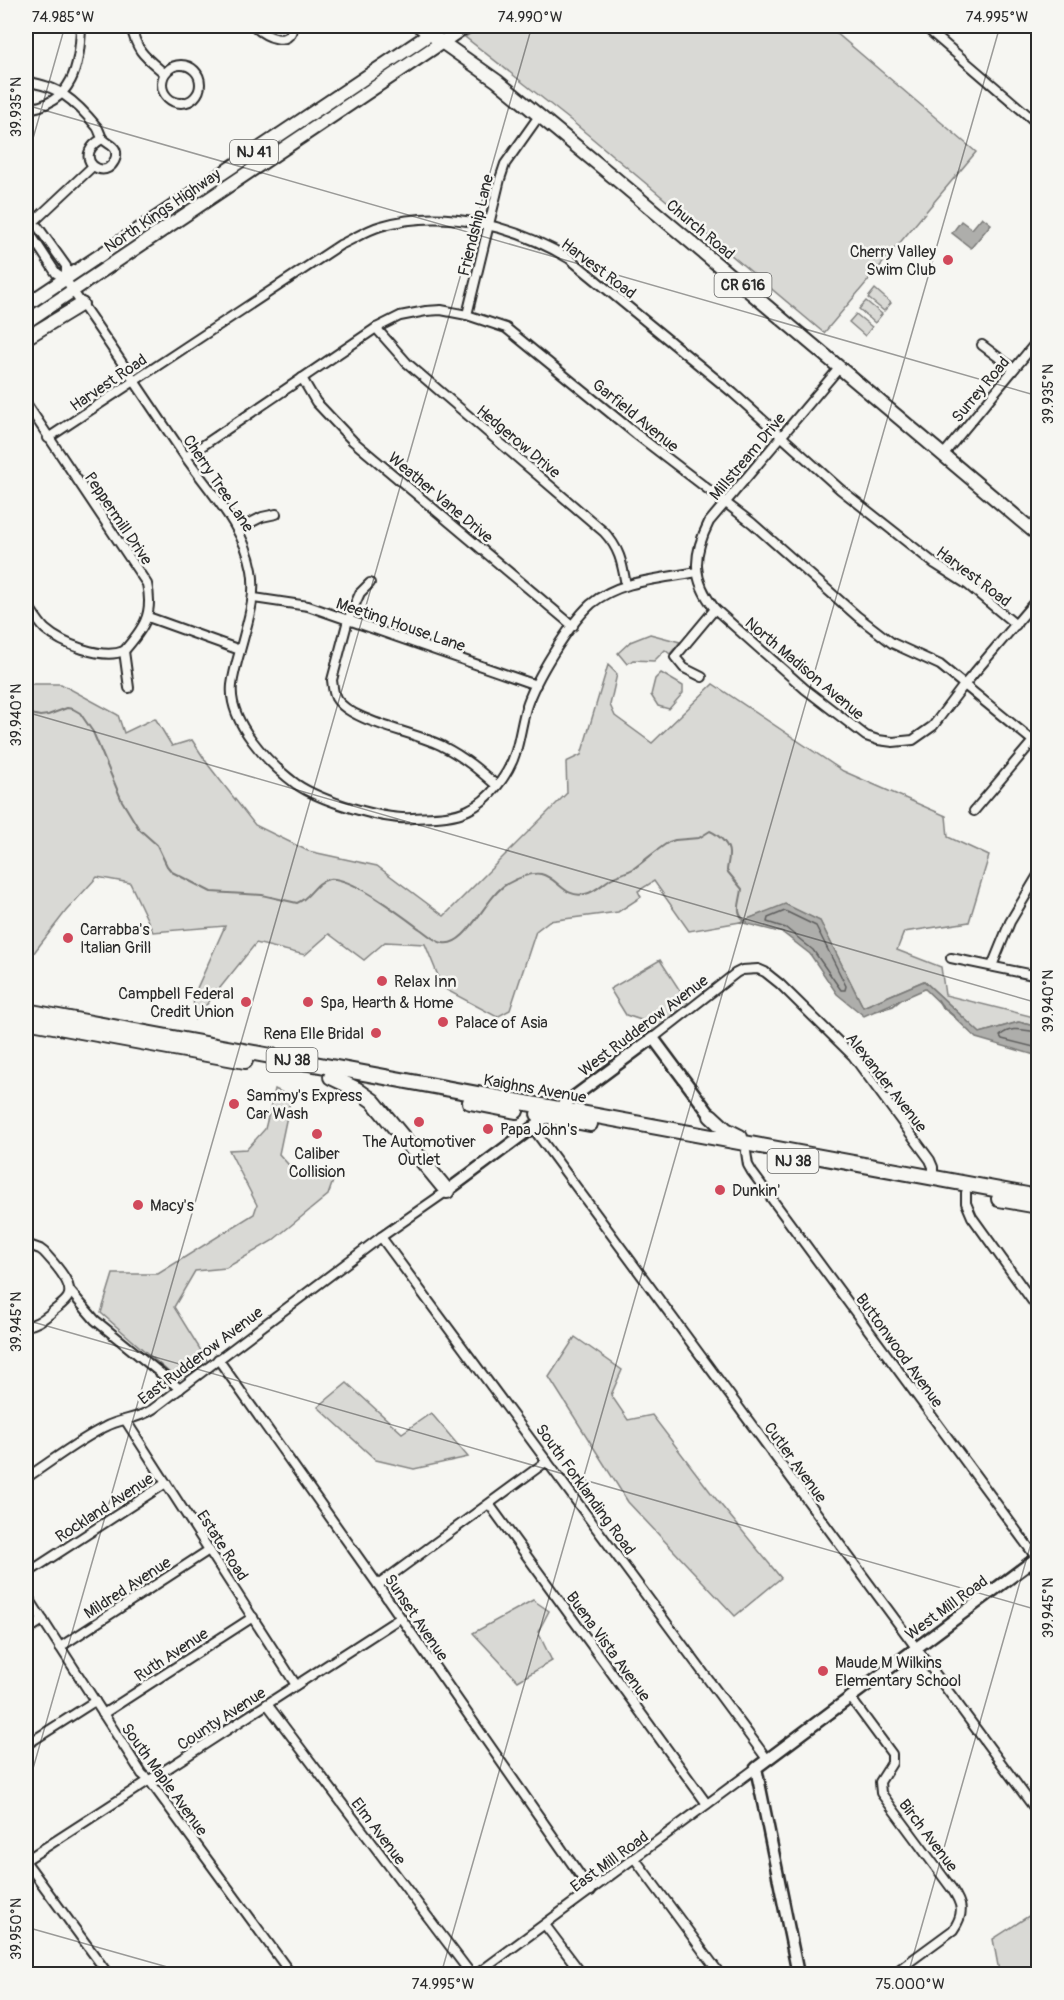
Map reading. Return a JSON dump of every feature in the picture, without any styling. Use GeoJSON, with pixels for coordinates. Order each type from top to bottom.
{"type":"FeatureCollection","features":[{"type":"Feature","properties":{"kind":"highway","name":"Kaighns Avenue"},"geometry":{"type":"LineString","coordinates":[[26,1011],[552,1112],[746,1152],[1038,1206]]}},
{"type":"Feature","properties":{"kind":"highway","name":"Kaighns Avenue"},"geometry":{"type":"LineString","coordinates":[[26,1022],[331,1077],[774,1148],[1038,1197]]}},
{"type":"Feature","properties":{"kind":"highway"},"geometry":{"type":"LineString","coordinates":[[331,1077],[373,1101],[447,1191]]}},
{"type":"Feature","properties":{"kind":"highway"},"geometry":{"type":"LineString","coordinates":[[711,1116],[731,1133],[774,1148]]}},
{"type":"Feature","properties":{"kind":"main road","name":"Church Road"},"geometry":{"type":"LineString","coordinates":[[419,26],[497,81],[1037,532]]}},
{"type":"Feature","properties":{"kind":"main road","name":"North Kings Highway"},"geometry":{"type":"LineString","coordinates":[[26,322],[69,284],[442,26]]}},
{"type":"Feature","properties":{"kind":"main road","name":"North Kings Highway"},"geometry":{"type":"LineString","coordinates":[[26,304],[69,284],[466,26]]}},
{"type":"Feature","properties":{"kind":"main road"},"geometry":{"type":"LineString","coordinates":[[26,338],[82,304]]}},
{"type":"Feature","properties":{"kind":"street"},"geometry":{"type":"LineString","coordinates":[[26,109],[49,103],[63,93],[77,70],[81,26]]}},
{"type":"Feature","properties":{"kind":"street"},"geometry":{"type":"LineString","coordinates":[[131,26],[135,44],[143,55],[165,73]]}},
{"type":"Feature","properties":{"kind":"street"},"geometry":{"type":"LineString","coordinates":[[254,26],[279,40],[288,36],[293,26]]}},
{"type":"Feature","properties":{"kind":"street"},"geometry":{"type":"LineString","coordinates":[[924,26],[1038,124]]}},
{"type":"Feature","properties":{"kind":"street"},"geometry":{"type":"LineString","coordinates":[[175,66],[187,66],[193,69],[200,79],[199,92],[184,103],[171,101],[166,97],[161,85],[165,73],[175,66]]}},
{"type":"Feature","properties":{"kind":"street"},"geometry":{"type":"LineString","coordinates":[[26,81],[63,93],[99,129],[102,139],[114,148],[116,159],[105,169],[90,163],[90,151],[93,144],[102,139]]}},
{"type":"Feature","properties":{"kind":"street","name":"Friendship Lane"},"geometry":{"type":"LineString","coordinates":[[467,315],[487,225],[505,164],[539,116]]}},
{"type":"Feature","properties":{"kind":"street"},"geometry":{"type":"LineString","coordinates":[[27,226],[93,166]]}},
{"type":"Feature","properties":{"kind":"street","name":"Harvest Road"},"geometry":{"type":"LineString","coordinates":[[48,438],[340,245],[381,226],[432,217],[452,218],[487,225],[551,247],[570,259],[733,393],[840,489],[935,564],[968,585],[1016,625]]}},
{"type":"Feature","properties":{"kind":"street","name":"Cherry Tree Lane"},"geometry":{"type":"LineString","coordinates":[[27,226],[38,228],[66,266],[69,284],[82,304],[238,529],[252,570],[254,598],[232,687],[234,710],[246,733],[274,765],[298,785],[333,801],[400,819],[442,816],[467,810],[488,796],[506,773],[515,753],[527,706],[544,668],[589,606],[604,595],[626,585],[696,572]]}},
{"type":"Feature","properties":{"kind":"street","name":"Garfield Avenue"},"geometry":{"type":"LineString","coordinates":[[186,457],[376,328],[400,316],[426,311],[441,310],[467,315],[506,328],[636,434],[752,524],[857,616],[892,643],[940,665],[1037,740]]}},
{"type":"Feature","properties":{"kind":"street","name":"Hedgerow Drive"},"geometry":{"type":"LineString","coordinates":[[376,328],[407,363],[604,532],[614,543],[621,558],[626,585]]}},
{"type":"Feature","properties":{"kind":"street","name":"Surrey Road"},"geometry":{"type":"LineString","coordinates":[[943,455],[1038,340]]}},
{"type":"Feature","properties":{"kind":"street"},"geometry":{"type":"LineString","coordinates":[[982,345],[1014,369]]}},
{"type":"Feature","properties":{"kind":"street","name":"Millstream Drive"},"geometry":{"type":"LineString","coordinates":[[696,572],[699,545],[709,522],[840,367]]}},
{"type":"Feature","properties":{"kind":"street","name":"Weather Vane Drive"},"geometry":{"type":"LineString","coordinates":[[302,378],[316,402],[353,441],[573,626]]}},
{"type":"Feature","properties":{"kind":"street","name":"Peppermill Drive"},"geometry":{"type":"LineString","coordinates":[[26,403],[147,584],[151,599],[148,617]]}},
{"type":"Feature","properties":{"kind":"street"},"geometry":{"type":"LineString","coordinates":[[238,529],[262,517],[276,514]]}},
{"type":"Feature","properties":{"kind":"street","name":"North Madison Avenue"},"geometry":{"type":"LineString","coordinates":[[696,572],[707,599],[715,609],[805,689],[866,736],[893,742],[913,740],[933,726],[964,685],[1038,598]]}},
{"type":"Feature","properties":{"kind":"street"},"geometry":{"type":"LineString","coordinates":[[370,583],[360,592],[348,620],[332,680],[337,699],[346,708],[363,717],[444,746],[467,761],[496,785]]}},
{"type":"Feature","properties":{"kind":"street","name":"Meeting House Lane"},"geometry":{"type":"LineString","coordinates":[[254,598],[308,606],[536,685]]}},
{"type":"Feature","properties":{"kind":"street"},"geometry":{"type":"LineString","coordinates":[[26,603],[45,629],[71,645],[98,653],[117,654],[124,651],[141,631],[148,617],[240,650]]}},
{"type":"Feature","properties":{"kind":"street"},"geometry":{"type":"LineString","coordinates":[[702,677],[684,668],[675,657],[715,609]]}},
{"type":"Feature","properties":{"kind":"street"},"geometry":{"type":"LineString","coordinates":[[124,651],[129,688]]}},
{"type":"Feature","properties":{"kind":"street"},"geometry":{"type":"LineString","coordinates":[[974,811],[1037,740]]}},
{"type":"Feature","properties":{"kind":"street"},"geometry":{"type":"LineString","coordinates":[[992,966],[1010,922],[1038,875]]}},
{"type":"Feature","properties":{"kind":"street"},"geometry":{"type":"LineString","coordinates":[[951,958],[1038,976]]}},
{"type":"Feature","properties":{"kind":"street","name":"West Rudderow Avenue"},"geometry":{"type":"LineString","coordinates":[[381,1237],[447,1191],[736,974],[750,969]]}},
{"type":"Feature","properties":{"kind":"street","name":"Alexander Avenue"},"geometry":{"type":"LineString","coordinates":[[750,969],[762,970],[775,979],[853,1056],[927,1155],[933,1167],[933,1177]]}},
{"type":"Feature","properties":{"kind":"street"},"geometry":{"type":"LineString","coordinates":[[653,1038],[711,1116]]}},
{"type":"Feature","properties":{"kind":"street","name":"Cutler Avenue"},"geometry":{"type":"LineString","coordinates":[[532,1127],[1038,1813]]}},
{"type":"Feature","properties":{"kind":"street","name":"Buttonwood Avenue"},"geometry":{"type":"LineString","coordinates":[[746,1152],[752,1173],[1038,1559]]}},
{"type":"Feature","properties":{"kind":"street"},"geometry":{"type":"LineString","coordinates":[[966,1192],[966,1203],[972,1217],[1038,1309]]}},
{"type":"Feature","properties":{"kind":"street","name":"East Rudderow Avenue"},"geometry":{"type":"LineString","coordinates":[[26,1478],[104,1427],[147,1413],[381,1237]]}},
{"type":"Feature","properties":{"kind":"street","name":"South Forklanding Road"},"geometry":{"type":"LineString","coordinates":[[381,1237],[767,1759]]}},
{"type":"Feature","properties":{"kind":"street"},"geometry":{"type":"LineString","coordinates":[[26,1244],[44,1252],[67,1281],[70,1291],[95,1320],[180,1389]]}},
{"type":"Feature","properties":{"kind":"street"},"geometry":{"type":"LineString","coordinates":[[26,1326],[35,1324],[58,1307],[68,1297],[70,1291]]}},
{"type":"Feature","properties":{"kind":"street","name":"Sunset Avenue"},"geometry":{"type":"LineString","coordinates":[[218,1359],[591,1891]]}},
{"type":"Feature","properties":{"kind":"street","name":"Estate Road"},"geometry":{"type":"LineString","coordinates":[[126,1420],[296,1685]]}},
{"type":"Feature","properties":{"kind":"street"},"geometry":{"type":"LineString","coordinates":[[378,1585],[548,1461]]}},
{"type":"Feature","properties":{"kind":"street","name":"Rockland Avenue"},"geometry":{"type":"LineString","coordinates":[[26,1574],[166,1483]]}},
{"type":"Feature","properties":{"kind":"street","name":"Buena Vista Avenue"},"geometry":{"type":"LineString","coordinates":[[489,1504],[707,1804]]}},
{"type":"Feature","properties":{"kind":"street","name":"Mildred Avenue"},"geometry":{"type":"LineString","coordinates":[[60,1647],[209,1550]]}},
{"type":"Feature","properties":{"kind":"street","name":"West Mill Road"},"geometry":{"type":"LineString","coordinates":[[756,1768],[1038,1559]]}},
{"type":"Feature","properties":{"kind":"street","name":"South Maple Avenue"},"geometry":{"type":"LineString","coordinates":[[26,1594],[142,1774],[149,1780],[291,1974]]}},
{"type":"Feature","properties":{"kind":"street","name":"Ruth Avenue"},"geometry":{"type":"LineString","coordinates":[[103,1714],[253,1617]]}},
{"type":"Feature","properties":{"kind":"street","name":"County Avenue"},"geometry":{"type":"LineString","coordinates":[[26,1861],[400,1618]]}},
{"type":"Feature","properties":{"kind":"street"},"geometry":{"type":"LineString","coordinates":[[26,1631],[43,1620]]}},
{"type":"Feature","properties":{"kind":"street","name":"Birch Avenue"},"geometry":{"type":"LineString","coordinates":[[849,1697],[892,1754],[892,1763],[880,1782],[881,1793],[960,1902],[958,1922],[953,1930],[893,1974]]}},
{"type":"Feature","properties":{"kind":"street"},"geometry":{"type":"LineString","coordinates":[[26,1745],[95,1701]]}},
{"type":"Feature","properties":{"kind":"street","name":"Elm Avenue"},"geometry":{"type":"LineString","coordinates":[[267,1704],[471,1974]]}},
{"type":"Feature","properties":{"kind":"street"},"geometry":{"type":"LineString","coordinates":[[756,1768],[798,1974]]}},
{"type":"Feature","properties":{"kind":"street","name":"East Mill Road"},"geometry":{"type":"LineString","coordinates":[[477,1974],[756,1768]]}},
{"type":"Feature","properties":{"kind":"street"},"geometry":{"type":"LineString","coordinates":[[635,1859],[720,1974]]}},
{"type":"Feature","properties":{"kind":"street"},"geometry":{"type":"LineString","coordinates":[[26,1861],[108,1974]]}},
{"type":"Feature","properties":{"kind":"street"},"geometry":{"type":"LineString","coordinates":[[545,1925],[582,1974]]}},
{"type":"Feature","properties":{"kind":"shaded area"},"geometry":{"type":"Polygon","coordinates":[[[482,26],[828,26],[976,152],[824,333],[574,123],[465,37],[482,26]]]}},
{"type":"Feature","properties":{"kind":"shaded area"},"geometry":{"type":"Polygon","coordinates":[[[875,289],[891,303],[884,311],[868,298],[875,289]]]}},
{"type":"Feature","properties":{"kind":"shaded area"},"geometry":{"type":"Polygon","coordinates":[[[866,301],[882,314],[875,323],[859,309],[866,301]]]}},
{"type":"Feature","properties":{"kind":"shaded area"},"geometry":{"type":"Polygon","coordinates":[[[856,314],[872,327],[865,336],[849,322],[856,314]]]}},
{"type":"Feature","properties":{"kind":"shaded area"},"geometry":{"type":"Polygon","coordinates":[[[650,634],[680,642],[670,654],[665,650],[654,661],[633,660],[627,664],[618,653],[630,642],[650,634]]]}},
{"type":"Feature","properties":{"kind":"shaded area"},"geometry":{"type":"Polygon","coordinates":[[[608,665],[617,674],[610,705],[615,716],[652,743],[713,684],[843,771],[946,816],[948,837],[989,856],[969,922],[904,932],[897,950],[941,967],[945,995],[1038,1018],[1038,1027],[1018,1022],[980,1033],[924,981],[863,1007],[820,921],[785,905],[740,922],[689,931],[654,881],[638,891],[641,897],[618,912],[549,921],[536,931],[510,1010],[497,1017],[443,988],[425,944],[385,942],[364,960],[329,934],[305,955],[256,943],[195,1019],[193,997],[225,926],[153,932],[130,883],[97,877],[66,911],[26,963],[26,684],[61,684],[118,715],[124,733],[155,718],[172,746],[192,740],[209,766],[255,825],[308,851],[377,866],[444,916],[567,793],[566,762],[581,755],[608,665]]]}},
{"type":"Feature","properties":{"kind":"shaded area"},"geometry":{"type":"Polygon","coordinates":[[[661,673],[683,686],[683,693],[669,709],[658,706],[651,695],[655,679],[661,673]]]}},
{"type":"Feature","properties":{"kind":"shaded area"},"geometry":{"type":"Polygon","coordinates":[[[660,960],[688,1003],[652,1035],[641,1020],[626,1015],[610,989],[660,960]]]}},
{"type":"Feature","properties":{"kind":"shaded area"},"geometry":{"type":"Polygon","coordinates":[[[275,1089],[291,1097],[279,1154],[296,1173],[333,1181],[328,1195],[272,1241],[226,1268],[195,1271],[174,1307],[208,1362],[178,1380],[101,1313],[113,1274],[158,1274],[254,1214],[257,1205],[229,1150],[247,1149],[265,1129],[275,1089]]]}},
{"type":"Feature","properties":{"kind":"shaded area"},"geometry":{"type":"Polygon","coordinates":[[[575,1337],[622,1370],[611,1395],[628,1420],[652,1415],[712,1494],[781,1578],[735,1616],[628,1502],[549,1377],[575,1337]]]}},
{"type":"Feature","properties":{"kind":"shaded area"},"geometry":{"type":"Polygon","coordinates":[[[347,1383],[402,1433],[431,1413],[468,1457],[414,1469],[376,1460],[318,1407],[347,1383]]]}},
{"type":"Feature","properties":{"kind":"shaded area"},"geometry":{"type":"Polygon","coordinates":[[[533,1600],[549,1611],[538,1632],[552,1661],[518,1681],[473,1633],[533,1600]]]}},
{"type":"Feature","properties":{"kind":"shaded area"},"geometry":{"type":"Polygon","coordinates":[[[1038,1910],[1038,1974],[993,1974],[999,1971],[993,1939],[1038,1910]]]}},
{"type":"Feature","properties":{"kind":"water"},"geometry":{"type":"Polygon","coordinates":[[[982,217],[991,224],[971,248],[952,233],[961,221],[972,229],[982,217]]]}},
{"type":"Feature","properties":{"kind":"water"},"geometry":{"type":"Polygon","coordinates":[[[785,904],[820,921],[863,1007],[924,981],[980,1033],[1019,1022],[1038,1027],[1038,1056],[976,1038],[925,989],[864,1016],[837,994],[810,954],[783,933],[740,922],[785,904]]]}},
{"type":"Feature","properties":{"kind":"waterway"},"geometry":{"type":"LineString","coordinates":[[26,709],[31,714],[40,716],[67,708],[80,713],[93,732],[122,801],[139,829],[157,845],[172,872],[211,892],[262,895],[297,903],[306,898],[324,881],[338,880],[376,898],[437,941],[452,942],[468,929],[499,890],[519,878],[541,874],[572,894],[585,894],[633,869],[669,842],[699,838],[710,831],[728,848],[727,871],[742,889],[739,911],[747,922]]}},
{"type":"Feature","properties":{"kind":"waterway"},"geometry":{"type":"LineString","coordinates":[[875,1011],[893,1006],[902,999]]}},
{"type":"Feature","properties":{"kind":"waterway"},"geometry":{"type":"LineString","coordinates":[[938,1000],[942,1007],[955,1017]]}},
{"type":"Feature","properties":{"kind":"place","name":"Cherry Valley Swim Club"},"geometry":{"type":"Point","coordinates":[948,260]}},
{"type":"Feature","properties":{"kind":"place","name":"Carrabba's Italian Grill"},"geometry":{"type":"Point","coordinates":[68,938]}},
{"type":"Feature","properties":{"kind":"place","name":"Relax Inn"},"geometry":{"type":"Point","coordinates":[382,981]}},
{"type":"Feature","properties":{"kind":"place","name":"Campbell Federal Credit Union"},"geometry":{"type":"Point","coordinates":[246,1002]}},
{"type":"Feature","properties":{"kind":"place","name":"Spa, Hearth & Home"},"geometry":{"type":"Point","coordinates":[308,1002]}},
{"type":"Feature","properties":{"kind":"place","name":"Palace of Asia"},"geometry":{"type":"Point","coordinates":[443,1022]}},
{"type":"Feature","properties":{"kind":"place","name":"Rena Elle Bridal"},"geometry":{"type":"Point","coordinates":[376,1033]}},
{"type":"Feature","properties":{"kind":"place","name":"Sammy's Express Car Wash"},"geometry":{"type":"Point","coordinates":[234,1104]}},
{"type":"Feature","properties":{"kind":"place","name":"The Automotiver Outlet"},"geometry":{"type":"Point","coordinates":[419,1122]}},
{"type":"Feature","properties":{"kind":"place","name":"Papa John's"},"geometry":{"type":"Point","coordinates":[488,1129]}},
{"type":"Feature","properties":{"kind":"place","name":"Caliber Collision"},"geometry":{"type":"Point","coordinates":[317,1134]}},
{"type":"Feature","properties":{"kind":"place","name":"Dunkin'"},"geometry":{"type":"Point","coordinates":[720,1190]}},
{"type":"Feature","properties":{"kind":"place","name":"Macy's"},"geometry":{"type":"Point","coordinates":[138,1205]}},
{"type":"Feature","properties":{"kind":"place","name":"Maude M Wilkins Elementary School"},"geometry":{"type":"Point","coordinates":[823,1671]}}]}
